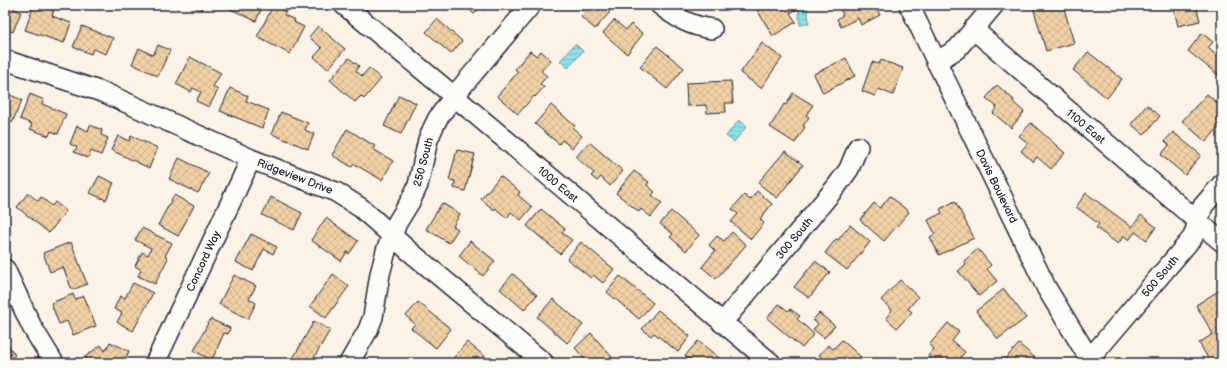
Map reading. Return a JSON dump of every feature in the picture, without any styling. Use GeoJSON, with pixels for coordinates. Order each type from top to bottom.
{"type":"FeatureCollection","features":[{"type":"Feature","properties":{"kind":"street","name":"1000 East"},"geometry":{"type":"LineString","coordinates":[[344,5],[771,363]]}},
{"type":"Feature","properties":{"kind":"street","name":"250 South"},"geometry":{"type":"LineString","coordinates":[[349,363],[368,330],[373,317],[383,262],[397,223],[418,185],[428,140],[438,118],[454,96],[531,5]]}},
{"type":"Feature","properties":{"kind":"street"},"geometry":{"type":"LineString","coordinates":[[660,5],[685,22],[698,27],[712,29]]}},
{"type":"Feature","properties":{"kind":"street","name":"Davis Boulevard"},"geometry":{"type":"LineString","coordinates":[[909,5],[1047,289],[1089,362]]}},
{"type":"Feature","properties":{"kind":"street"},"geometry":{"type":"LineString","coordinates":[[936,62],[954,51],[994,5]]}},
{"type":"Feature","properties":{"kind":"street","name":"1100 East"},"geometry":{"type":"LineString","coordinates":[[974,29],[1222,242]]}},
{"type":"Feature","properties":{"kind":"street","name":"Ridgeview Drive"},"geometry":{"type":"LineString","coordinates":[[5,60],[105,93],[251,159],[336,192],[360,208],[544,363]]}},
{"type":"Feature","properties":{"kind":"street","name":"300 South"},"geometry":{"type":"LineString","coordinates":[[722,322],[836,187],[849,169],[858,148]]}},
{"type":"Feature","properties":{"kind":"street","name":"Concord Way"},"geometry":{"type":"LineString","coordinates":[[155,363],[251,159]]}},
{"type":"Feature","properties":{"kind":"street","name":"500 South"},"geometry":{"type":"LineString","coordinates":[[1089,362],[1193,237],[1203,206],[1222,184]]}},
{"type":"Feature","properties":{"kind":"street"},"geometry":{"type":"LineString","coordinates":[[5,269],[32,327],[54,363]]}},
{"type":"Feature","properties":{"kind":"water"},"geometry":{"type":"Polygon","coordinates":[[[798,5],[807,5],[809,24],[800,25],[798,5]]]}},
{"type":"Feature","properties":{"kind":"water"},"geometry":{"type":"Polygon","coordinates":[[[575,44],[583,51],[568,68],[560,61],[575,44]]]}},
{"type":"Feature","properties":{"kind":"water"},"geometry":{"type":"Polygon","coordinates":[[[739,120],[747,126],[734,142],[726,136],[739,120]]]}},
{"type":"Feature","properties":{"kind":"building"},"geometry":{"type":"Polygon","coordinates":[[[5,5],[13,5],[14,9],[21,12],[13,32],[5,29],[5,5]]]}},
{"type":"Feature","properties":{"kind":"building"},"geometry":{"type":"Polygon","coordinates":[[[34,5],[40,5],[54,10],[52,16],[71,23],[64,43],[25,30],[34,5]]]}},
{"type":"Feature","properties":{"kind":"building"},"geometry":{"type":"Polygon","coordinates":[[[190,5],[203,5],[201,10],[190,5]]]}},
{"type":"Feature","properties":{"kind":"building"},"geometry":{"type":"Polygon","coordinates":[[[222,5],[263,5],[256,21],[222,5]]]}},
{"type":"Feature","properties":{"kind":"building"},"geometry":{"type":"Polygon","coordinates":[[[464,5],[489,5],[484,10],[480,7],[474,14],[464,5]]]}},
{"type":"Feature","properties":{"kind":"building"},"geometry":{"type":"Polygon","coordinates":[[[575,5],[602,5],[610,12],[595,29],[581,17],[585,13],[575,5]]]}},
{"type":"Feature","properties":{"kind":"building"},"geometry":{"type":"Polygon","coordinates":[[[754,5],[794,5],[797,9],[790,13],[796,22],[773,36],[754,5]]]}},
{"type":"Feature","properties":{"kind":"building"},"geometry":{"type":"Polygon","coordinates":[[[838,5],[874,5],[880,15],[861,25],[858,18],[841,27],[837,19],[843,15],[838,5]]]}},
{"type":"Feature","properties":{"kind":"building"},"geometry":{"type":"Polygon","coordinates":[[[1039,5],[1063,5],[1074,43],[1046,51],[1033,7],[1039,5]]]}},
{"type":"Feature","properties":{"kind":"building"},"geometry":{"type":"Polygon","coordinates":[[[1173,5],[1196,5],[1200,21],[1178,26],[1173,5]]]}},
{"type":"Feature","properties":{"kind":"building"},"geometry":{"type":"Polygon","coordinates":[[[273,6],[286,12],[284,15],[295,20],[294,22],[304,27],[290,54],[257,37],[273,6]]]}},
{"type":"Feature","properties":{"kind":"building"},"geometry":{"type":"Polygon","coordinates":[[[437,19],[462,41],[451,54],[426,32],[437,19]]]}},
{"type":"Feature","properties":{"kind":"building"},"geometry":{"type":"Polygon","coordinates":[[[614,20],[626,30],[631,24],[643,34],[627,54],[603,33],[614,20]]]}},
{"type":"Feature","properties":{"kind":"building"},"geometry":{"type":"Polygon","coordinates":[[[82,26],[113,38],[106,54],[93,49],[91,54],[73,47],[82,26]]]}},
{"type":"Feature","properties":{"kind":"building"},"geometry":{"type":"Polygon","coordinates":[[[318,26],[345,49],[328,69],[314,57],[322,48],[309,37],[318,26]]]}},
{"type":"Feature","properties":{"kind":"building"},"geometry":{"type":"Polygon","coordinates":[[[1202,33],[1213,42],[1208,48],[1216,55],[1222,47],[1222,70],[1218,75],[1188,51],[1202,33]]]}},
{"type":"Feature","properties":{"kind":"building"},"geometry":{"type":"Polygon","coordinates":[[[762,43],[782,58],[761,88],[740,73],[762,43]]]}},
{"type":"Feature","properties":{"kind":"building"},"geometry":{"type":"Polygon","coordinates":[[[158,45],[170,50],[158,76],[132,64],[139,48],[153,55],[158,45]]]}},
{"type":"Feature","properties":{"kind":"building"},"geometry":{"type":"Polygon","coordinates":[[[657,46],[684,68],[667,89],[640,67],[657,46]]]}},
{"type":"Feature","properties":{"kind":"building"},"geometry":{"type":"Polygon","coordinates":[[[530,51],[537,56],[541,51],[551,60],[541,71],[547,76],[540,84],[544,87],[518,114],[497,96],[518,72],[515,69],[530,51]]]}},
{"type":"Feature","properties":{"kind":"building"},"geometry":{"type":"Polygon","coordinates":[[[1088,52],[1122,79],[1107,98],[1073,70],[1088,52]]]}},
{"type":"Feature","properties":{"kind":"building"},"geometry":{"type":"Polygon","coordinates":[[[190,57],[221,73],[213,87],[218,90],[209,107],[196,101],[201,92],[193,88],[191,92],[176,84],[190,57]]]}},
{"type":"Feature","properties":{"kind":"building"},"geometry":{"type":"Polygon","coordinates":[[[349,58],[359,66],[356,71],[362,76],[369,68],[381,79],[364,99],[361,96],[355,102],[330,80],[349,58]]]}},
{"type":"Feature","properties":{"kind":"building"},"geometry":{"type":"Polygon","coordinates":[[[846,58],[855,76],[823,93],[814,74],[846,58]]]}},
{"type":"Feature","properties":{"kind":"building"},"geometry":{"type":"Polygon","coordinates":[[[881,60],[903,68],[893,95],[878,89],[875,96],[862,91],[872,62],[879,64],[881,60]]]}},
{"type":"Feature","properties":{"kind":"building"},"geometry":{"type":"Polygon","coordinates":[[[731,81],[733,103],[725,103],[726,112],[707,113],[706,105],[687,106],[686,83],[731,81]]]}},
{"type":"Feature","properties":{"kind":"building"},"geometry":{"type":"Polygon","coordinates":[[[997,85],[1014,100],[1013,102],[1024,112],[1011,128],[993,113],[997,107],[986,98],[997,85]]]}},
{"type":"Feature","properties":{"kind":"building"},"geometry":{"type":"Polygon","coordinates":[[[230,88],[248,96],[246,101],[269,110],[262,128],[220,111],[230,88]]]}},
{"type":"Feature","properties":{"kind":"building"},"geometry":{"type":"Polygon","coordinates":[[[5,93],[22,100],[12,123],[5,120],[5,93]]]}},
{"type":"Feature","properties":{"kind":"building"},"geometry":{"type":"Polygon","coordinates":[[[793,93],[813,105],[806,115],[809,117],[803,126],[805,127],[795,143],[770,127],[784,104],[786,105],[793,93]]]}},
{"type":"Feature","properties":{"kind":"building"},"geometry":{"type":"Polygon","coordinates":[[[30,94],[44,100],[42,104],[66,114],[58,134],[51,131],[49,136],[30,129],[32,124],[20,119],[30,94]]]}},
{"type":"Feature","properties":{"kind":"building"},"geometry":{"type":"Polygon","coordinates":[[[1207,94],[1222,107],[1222,129],[1219,127],[1206,142],[1182,121],[1207,94]]]}},
{"type":"Feature","properties":{"kind":"building"},"geometry":{"type":"Polygon","coordinates":[[[399,95],[416,103],[401,134],[384,126],[399,95]]]}},
{"type":"Feature","properties":{"kind":"building"},"geometry":{"type":"Polygon","coordinates":[[[551,105],[575,126],[573,128],[582,136],[572,148],[562,140],[559,144],[535,124],[551,105]]]}},
{"type":"Feature","properties":{"kind":"building"},"geometry":{"type":"Polygon","coordinates":[[[1147,105],[1160,116],[1144,135],[1131,124],[1147,105]]]}},
{"type":"Feature","properties":{"kind":"building"},"geometry":{"type":"Polygon","coordinates":[[[281,112],[308,123],[305,130],[314,134],[308,149],[272,134],[281,112]]]}},
{"type":"Feature","properties":{"kind":"building"},"geometry":{"type":"Polygon","coordinates":[[[1031,123],[1065,153],[1051,169],[1037,157],[1033,162],[1021,151],[1028,143],[1019,136],[1031,123]]]}},
{"type":"Feature","properties":{"kind":"building"},"geometry":{"type":"Polygon","coordinates":[[[90,125],[102,130],[101,135],[108,138],[101,155],[91,151],[88,158],[74,152],[77,147],[70,144],[77,126],[88,131],[90,125]]]}},
{"type":"Feature","properties":{"kind":"building"},"geometry":{"type":"Polygon","coordinates":[[[347,129],[375,146],[373,149],[393,161],[382,180],[354,164],[352,167],[332,155],[347,129]]]}},
{"type":"Feature","properties":{"kind":"building"},"geometry":{"type":"Polygon","coordinates":[[[1173,132],[1201,155],[1185,175],[1161,155],[1169,145],[1165,141],[1173,132]]]}},
{"type":"Feature","properties":{"kind":"building"},"geometry":{"type":"Polygon","coordinates":[[[118,136],[129,141],[131,136],[158,148],[149,168],[111,150],[118,136]]]}},
{"type":"Feature","properties":{"kind":"building"},"geometry":{"type":"Polygon","coordinates":[[[589,142],[623,171],[610,186],[601,177],[597,181],[591,176],[594,173],[576,157],[589,142]]]}},
{"type":"Feature","properties":{"kind":"building"},"geometry":{"type":"Polygon","coordinates":[[[457,150],[475,154],[465,191],[454,188],[455,181],[449,180],[457,150]]]}},
{"type":"Feature","properties":{"kind":"building"},"geometry":{"type":"Polygon","coordinates":[[[785,151],[803,165],[777,198],[758,183],[785,151]]]}},
{"type":"Feature","properties":{"kind":"building"},"geometry":{"type":"Polygon","coordinates":[[[179,158],[209,173],[198,193],[169,179],[179,158]]]}},
{"type":"Feature","properties":{"kind":"building"},"geometry":{"type":"Polygon","coordinates":[[[634,171],[649,182],[647,185],[655,192],[652,195],[662,203],[651,217],[641,209],[639,212],[616,193],[634,171]]]}},
{"type":"Feature","properties":{"kind":"building"},"geometry":{"type":"Polygon","coordinates":[[[99,176],[114,183],[106,200],[90,193],[99,176]]]}},
{"type":"Feature","properties":{"kind":"building"},"geometry":{"type":"Polygon","coordinates":[[[500,176],[520,192],[518,195],[532,207],[521,220],[511,212],[507,218],[495,208],[494,210],[481,199],[500,176]]]}},
{"type":"Feature","properties":{"kind":"building"},"geometry":{"type":"Polygon","coordinates":[[[757,191],[772,204],[760,219],[764,223],[751,239],[731,222],[738,214],[732,209],[744,195],[750,200],[757,191]]]}},
{"type":"Feature","properties":{"kind":"building"},"geometry":{"type":"Polygon","coordinates":[[[28,193],[38,201],[41,197],[52,206],[55,202],[66,211],[49,233],[17,207],[28,193]]]}},
{"type":"Feature","properties":{"kind":"building"},"geometry":{"type":"Polygon","coordinates":[[[1086,193],[1132,227],[1141,215],[1156,227],[1147,240],[1135,232],[1129,240],[1124,236],[1118,244],[1096,228],[1099,224],[1076,207],[1086,193]]]}},
{"type":"Feature","properties":{"kind":"building"},"geometry":{"type":"Polygon","coordinates":[[[174,195],[194,206],[178,236],[158,225],[174,195]]]}},
{"type":"Feature","properties":{"kind":"building"},"geometry":{"type":"Polygon","coordinates":[[[890,196],[909,212],[884,241],[860,220],[874,203],[880,208],[890,196]]]}},
{"type":"Feature","properties":{"kind":"building"},"geometry":{"type":"Polygon","coordinates":[[[271,197],[302,213],[294,230],[262,215],[271,197]]]}},
{"type":"Feature","properties":{"kind":"building"},"geometry":{"type":"Polygon","coordinates":[[[955,201],[974,238],[939,255],[930,237],[935,234],[928,220],[942,213],[940,209],[955,201]]]}},
{"type":"Feature","properties":{"kind":"building"},"geometry":{"type":"Polygon","coordinates":[[[442,203],[460,214],[453,226],[458,229],[449,243],[426,229],[442,203]]]}},
{"type":"Feature","properties":{"kind":"building"},"geometry":{"type":"Polygon","coordinates":[[[541,209],[565,229],[562,233],[572,240],[560,254],[527,226],[541,209]]]}},
{"type":"Feature","properties":{"kind":"building"},"geometry":{"type":"Polygon","coordinates":[[[671,211],[699,235],[686,251],[670,237],[673,234],[660,224],[671,211]]]}},
{"type":"Feature","properties":{"kind":"building"},"geometry":{"type":"Polygon","coordinates":[[[326,218],[358,241],[349,254],[347,252],[341,261],[311,240],[326,218]]]}},
{"type":"Feature","properties":{"kind":"building"},"geometry":{"type":"Polygon","coordinates":[[[850,225],[870,242],[847,270],[825,253],[850,225]]]}},
{"type":"Feature","properties":{"kind":"building"},"geometry":{"type":"Polygon","coordinates":[[[142,228],[172,243],[165,256],[168,258],[155,284],[138,276],[141,270],[135,266],[142,252],[148,255],[151,248],[135,240],[142,228]]]}},
{"type":"Feature","properties":{"kind":"building"},"geometry":{"type":"Polygon","coordinates":[[[732,232],[746,245],[716,279],[702,267],[715,251],[709,245],[717,236],[724,241],[732,232]]]}},
{"type":"Feature","properties":{"kind":"building"},"geometry":{"type":"Polygon","coordinates":[[[251,234],[277,247],[273,254],[264,249],[253,271],[236,262],[251,234]]]}},
{"type":"Feature","properties":{"kind":"building"},"geometry":{"type":"Polygon","coordinates":[[[470,241],[495,261],[483,276],[459,256],[470,241]]]}},
{"type":"Feature","properties":{"kind":"building"},"geometry":{"type":"Polygon","coordinates":[[[71,242],[87,284],[72,290],[63,267],[50,272],[43,253],[71,242]]]}},
{"type":"Feature","properties":{"kind":"building"},"geometry":{"type":"Polygon","coordinates":[[[581,242],[614,269],[603,283],[593,275],[591,278],[567,259],[581,242]]]}},
{"type":"Feature","properties":{"kind":"building"},"geometry":{"type":"Polygon","coordinates":[[[978,249],[991,265],[987,269],[997,281],[979,296],[958,271],[966,264],[964,261],[978,249]]]}},
{"type":"Feature","properties":{"kind":"building"},"geometry":{"type":"Polygon","coordinates":[[[815,261],[830,272],[809,298],[794,287],[815,261]]]}},
{"type":"Feature","properties":{"kind":"building"},"geometry":{"type":"Polygon","coordinates":[[[333,274],[349,286],[326,318],[310,306],[333,274]]]}},
{"type":"Feature","properties":{"kind":"building"},"geometry":{"type":"Polygon","coordinates":[[[513,274],[537,295],[524,310],[500,289],[513,274]]]}},
{"type":"Feature","properties":{"kind":"building"},"geometry":{"type":"Polygon","coordinates":[[[234,275],[256,286],[249,299],[256,303],[248,319],[219,304],[234,275]]]}},
{"type":"Feature","properties":{"kind":"building"},"geometry":{"type":"Polygon","coordinates":[[[620,276],[653,303],[639,319],[607,292],[620,276]]]}},
{"type":"Feature","properties":{"kind":"building"},"geometry":{"type":"Polygon","coordinates":[[[900,280],[918,297],[908,309],[912,312],[897,328],[886,318],[892,310],[881,300],[900,280]]]}},
{"type":"Feature","properties":{"kind":"building"},"geometry":{"type":"Polygon","coordinates":[[[133,283],[153,293],[133,331],[117,322],[122,313],[114,309],[120,296],[125,298],[133,283]]]}},
{"type":"Feature","properties":{"kind":"building"},"geometry":{"type":"Polygon","coordinates":[[[1004,289],[1026,318],[998,339],[976,311],[1004,289]]]}},
{"type":"Feature","properties":{"kind":"building"},"geometry":{"type":"Polygon","coordinates":[[[1220,290],[1222,293],[1222,307],[1217,310],[1222,319],[1222,346],[1217,350],[1221,357],[1211,363],[1199,343],[1213,334],[1196,305],[1220,290]]]}},
{"type":"Feature","properties":{"kind":"building"},"geometry":{"type":"Polygon","coordinates":[[[73,294],[75,299],[84,296],[96,326],[73,335],[67,321],[59,324],[51,303],[73,294]]]}},
{"type":"Feature","properties":{"kind":"building"},"geometry":{"type":"Polygon","coordinates":[[[553,299],[583,325],[567,343],[537,317],[553,299]]]}},
{"type":"Feature","properties":{"kind":"building"},"geometry":{"type":"Polygon","coordinates":[[[418,302],[451,329],[436,348],[411,328],[415,324],[406,316],[418,302]]]}},
{"type":"Feature","properties":{"kind":"building"},"geometry":{"type":"Polygon","coordinates":[[[779,304],[788,311],[790,309],[800,316],[797,319],[814,334],[802,348],[767,318],[779,304]]]}},
{"type":"Feature","properties":{"kind":"building"},"geometry":{"type":"Polygon","coordinates":[[[658,310],[690,336],[678,352],[654,333],[651,336],[642,329],[658,310]]]}},
{"type":"Feature","properties":{"kind":"building"},"geometry":{"type":"Polygon","coordinates":[[[819,313],[835,326],[824,338],[813,329],[818,324],[813,320],[819,313]]]}},
{"type":"Feature","properties":{"kind":"building"},"geometry":{"type":"Polygon","coordinates":[[[210,319],[230,328],[228,334],[224,333],[212,360],[194,351],[210,319]]]}},
{"type":"Feature","properties":{"kind":"building"},"geometry":{"type":"Polygon","coordinates":[[[314,321],[330,330],[311,363],[298,363],[292,360],[314,321]]]}},
{"type":"Feature","properties":{"kind":"building"},"geometry":{"type":"Polygon","coordinates":[[[948,323],[959,332],[952,341],[965,352],[956,363],[937,363],[928,356],[934,349],[929,345],[948,323]]]}},
{"type":"Feature","properties":{"kind":"building"},"geometry":{"type":"Polygon","coordinates":[[[591,333],[617,363],[588,363],[575,348],[591,333]]]}},
{"type":"Feature","properties":{"kind":"building"},"geometry":{"type":"Polygon","coordinates":[[[842,340],[861,357],[856,363],[828,363],[819,355],[828,345],[833,349],[842,340]]]}},
{"type":"Feature","properties":{"kind":"building"},"geometry":{"type":"Polygon","coordinates":[[[698,341],[723,361],[721,363],[694,363],[685,356],[698,341]]]}},
{"type":"Feature","properties":{"kind":"building"},"geometry":{"type":"Polygon","coordinates":[[[110,342],[129,351],[124,363],[89,363],[85,357],[101,345],[105,351],[110,342]]]}},
{"type":"Feature","properties":{"kind":"building"},"geometry":{"type":"Polygon","coordinates":[[[467,342],[493,363],[454,363],[451,361],[467,342]]]}},
{"type":"Feature","properties":{"kind":"building"},"geometry":{"type":"Polygon","coordinates":[[[1019,344],[1041,363],[999,363],[1004,358],[1005,359],[1019,344]]]}},
{"type":"Feature","properties":{"kind":"building"},"geometry":{"type":"Polygon","coordinates":[[[8,345],[15,355],[5,363],[5,348],[8,345]]]}},
{"type":"Feature","properties":{"kind":"building"},"geometry":{"type":"Polygon","coordinates":[[[193,359],[201,363],[190,363],[193,359]]]}}]}
